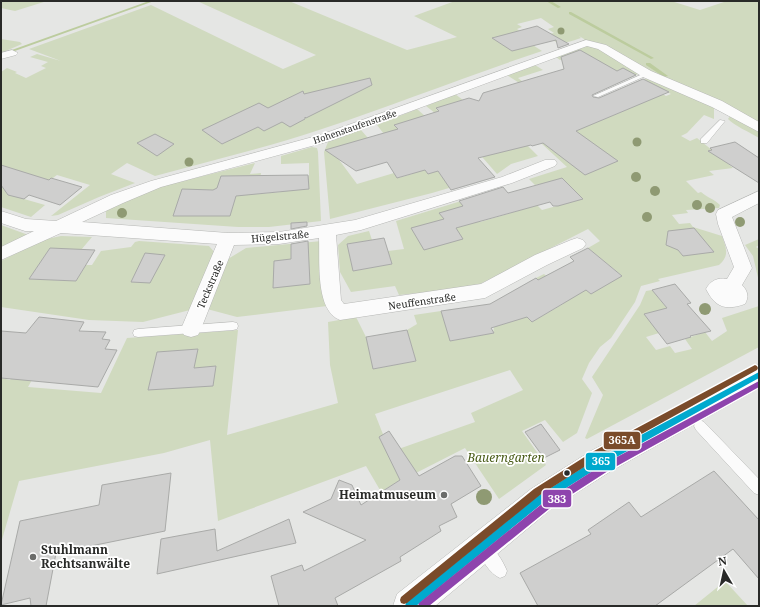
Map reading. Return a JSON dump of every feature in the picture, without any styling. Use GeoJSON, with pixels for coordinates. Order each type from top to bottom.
{"type":"FeatureCollection","features":[{"type":"Feature","properties":{"kind":"street","name":"Hohenstaufenstraße"},"geometry":{"type":"LineString","coordinates":[[1,254],[117,199],[156,184],[325,138],[574,46],[586,43],[597,45],[723,114],[759,128]]}},
{"type":"Feature","properties":{"kind":"street"},"geometry":{"type":"LineString","coordinates":[[1,56],[12,53]]}},
{"type":"Feature","properties":{"kind":"street"},"geometry":{"type":"LineString","coordinates":[[723,114],[759,143]]}},
{"type":"Feature","properties":{"kind":"street","name":"Hügelstraße"},"geometry":{"type":"LineString","coordinates":[[1,217],[25,225],[228,239],[279,238],[327,231],[391,216],[507,180],[550,163]]}},
{"type":"Feature","properties":{"kind":"street"},"geometry":{"type":"LineString","coordinates":[[731,287],[743,268],[732,237],[723,218],[724,214],[759,196]]}},
{"type":"Feature","properties":{"kind":"street","name":"Neuffenstraße"},"geometry":{"type":"LineString","coordinates":[[327,231],[332,300],[335,307],[340,312],[485,291],[541,260],[577,244]]}},
{"type":"Feature","properties":{"kind":"street","name":"Teckstraße"},"geometry":{"type":"LineString","coordinates":[[191,329],[228,239]]}},
{"type":"Feature","properties":{"kind":"street"},"geometry":{"type":"LineString","coordinates":[[409,606],[492,559],[541,499],[601,461],[759,375]]}},
{"type":"Feature","properties":{"kind":"lane"},"geometry":{"type":"LineString","coordinates":[[596,96],[648,74]]}},
{"type":"Feature","properties":{"kind":"lane"},"geometry":{"type":"LineString","coordinates":[[704,141],[723,114]]}},
{"type":"Feature","properties":{"kind":"lane"},"geometry":{"type":"LineString","coordinates":[[138,333],[233,326]]}},
{"type":"Feature","properties":{"kind":"lane"},"geometry":{"type":"LineString","coordinates":[[700,426],[759,488]]}},
{"type":"Feature","properties":{"kind":"green space"},"geometry":{"type":"Polygon","coordinates":[[[1,1],[47,1],[15,11],[1,8],[1,1]]]}},
{"type":"Feature","properties":{"kind":"green space"},"geometry":{"type":"Polygon","coordinates":[[[197,1],[289,1],[407,50],[457,37],[414,16],[455,1],[671,1],[700,10],[727,1],[759,1],[759,128],[602,47],[586,43],[584,39],[579,36],[581,38],[566,43],[554,41],[544,35],[554,33],[548,29],[554,27],[541,18],[517,24],[522,27],[517,29],[520,31],[514,33],[542,51],[319,130],[278,143],[155,176],[127,163],[111,174],[135,183],[58,215],[51,216],[90,185],[57,175],[24,199],[45,205],[31,217],[1,207],[1,189],[3,187],[1,186],[1,72],[7,68],[26,78],[46,68],[41,66],[48,62],[30,57],[37,54],[61,61],[29,49],[151,5],[283,69],[316,55],[197,1]]]}},
{"type":"Feature","properties":{"kind":"green space"},"geometry":{"type":"Polygon","coordinates":[[[1,39],[20,42],[22,44],[1,53],[1,39]]]}},
{"type":"Feature","properties":{"kind":"green space","name":"Bauerngarten"},"geometry":{"type":"Polygon","coordinates":[[[586,46],[594,46],[641,73],[571,100],[602,120],[626,110],[659,92],[666,96],[671,94],[651,83],[648,84],[640,81],[649,78],[714,106],[714,119],[704,115],[687,133],[681,136],[690,141],[697,138],[712,150],[709,151],[718,157],[722,156],[733,168],[709,171],[714,175],[686,181],[698,193],[701,192],[718,203],[720,205],[719,208],[686,210],[688,213],[672,215],[679,224],[690,223],[693,227],[722,236],[726,248],[725,258],[719,265],[658,279],[660,281],[641,286],[635,302],[611,338],[600,347],[589,363],[582,379],[592,393],[577,433],[563,442],[545,420],[522,431],[546,465],[499,499],[465,448],[412,475],[401,463],[394,467],[400,480],[384,490],[389,501],[387,502],[366,466],[218,521],[210,440],[164,453],[19,481],[1,543],[1,378],[10,380],[38,340],[51,346],[28,387],[101,393],[127,338],[238,330],[227,435],[338,403],[330,365],[328,322],[356,317],[366,337],[374,369],[416,361],[407,330],[417,324],[414,315],[441,311],[451,341],[493,333],[494,327],[514,321],[505,305],[505,295],[532,322],[563,304],[536,278],[544,274],[552,281],[567,273],[591,294],[621,275],[588,248],[600,241],[588,229],[480,284],[418,294],[399,295],[395,286],[351,292],[340,272],[338,245],[348,236],[369,231],[372,240],[347,244],[354,271],[392,264],[388,251],[404,249],[396,221],[497,190],[469,206],[480,222],[521,210],[535,203],[542,210],[582,199],[564,180],[535,185],[529,179],[567,167],[529,132],[528,146],[538,156],[511,164],[497,174],[476,150],[422,165],[428,174],[438,171],[442,177],[461,173],[476,180],[432,193],[330,219],[324,152],[328,142],[361,130],[368,138],[334,153],[357,184],[394,173],[398,178],[412,174],[407,164],[377,125],[417,109],[425,116],[444,120],[426,106],[455,94],[463,100],[436,109],[448,119],[524,86],[507,75],[535,65],[543,70],[518,78],[531,88],[562,71],[584,52],[560,60],[556,57],[586,46]],[[510,370],[375,414],[390,452],[475,422],[471,413],[523,390],[510,370]]]}},
{"type":"Feature","properties":{"kind":"green space"},"geometry":{"type":"Polygon","coordinates":[[[730,116],[759,132],[759,138],[730,121],[728,119],[730,116]]]}},
{"type":"Feature","properties":{"kind":"green space"},"geometry":{"type":"Polygon","coordinates":[[[312,147],[317,148],[318,152],[321,221],[269,227],[238,227],[106,218],[106,211],[109,207],[159,187],[255,163],[250,174],[261,173],[258,194],[281,192],[281,185],[309,176],[309,163],[281,164],[281,156],[312,147]]]}},
{"type":"Feature","properties":{"kind":"green space"},"geometry":{"type":"Polygon","coordinates":[[[1,225],[31,236],[1,250],[1,225]]]}},
{"type":"Feature","properties":{"kind":"green space"},"geometry":{"type":"Polygon","coordinates":[[[61,236],[92,237],[81,250],[50,248],[29,279],[76,281],[86,265],[92,265],[101,251],[131,247],[135,242],[139,241],[209,246],[216,254],[190,310],[143,322],[89,320],[1,307],[1,261],[42,240],[61,236]]]}},
{"type":"Feature","properties":{"kind":"green space"},"geometry":{"type":"Polygon","coordinates":[[[759,239],[759,245],[756,247],[759,249],[759,282],[753,256],[745,245],[759,239]]]}},
{"type":"Feature","properties":{"kind":"green space"},"geometry":{"type":"Polygon","coordinates":[[[322,241],[327,306],[237,317],[207,309],[228,259],[246,248],[322,241]]]}},
{"type":"Feature","properties":{"kind":"green space"},"geometry":{"type":"Polygon","coordinates":[[[652,290],[667,308],[659,333],[646,337],[656,350],[670,346],[675,353],[692,349],[685,339],[705,332],[712,341],[727,331],[722,318],[759,306],[759,347],[587,439],[585,438],[603,395],[592,377],[640,305],[646,291],[652,290]]]}},
{"type":"Feature","properties":{"kind":"green space"},"geometry":{"type":"Polygon","coordinates":[[[725,581],[748,606],[694,606],[725,581]]]}},
{"type":"Feature","properties":{"kind":"building"},"geometry":{"type":"Polygon","coordinates":[[[537,26],[569,44],[558,48],[556,40],[512,51],[492,38],[537,26]]]}},
{"type":"Feature","properties":{"kind":"building"},"geometry":{"type":"Polygon","coordinates":[[[580,50],[617,71],[623,68],[636,75],[592,95],[593,97],[599,98],[643,79],[669,92],[576,131],[618,161],[585,175],[543,143],[478,158],[495,177],[451,190],[438,171],[428,174],[425,170],[397,178],[387,162],[356,171],[325,150],[398,129],[394,125],[439,111],[436,108],[469,98],[479,101],[483,93],[564,69],[561,57],[580,50]]]}},
{"type":"Feature","properties":{"kind":"building"},"geometry":{"type":"Polygon","coordinates":[[[370,78],[372,85],[306,118],[305,117],[305,119],[290,127],[282,122],[264,131],[258,127],[222,144],[202,130],[259,103],[268,108],[303,91],[304,94],[370,78]]]}},
{"type":"Feature","properties":{"kind":"building"},"geometry":{"type":"Polygon","coordinates":[[[155,134],[174,144],[157,156],[137,143],[155,134]]]}},
{"type":"Feature","properties":{"kind":"building"},"geometry":{"type":"Polygon","coordinates":[[[735,142],[759,158],[759,183],[708,151],[712,150],[710,148],[735,142]]]}},
{"type":"Feature","properties":{"kind":"building"},"geometry":{"type":"Polygon","coordinates":[[[1,165],[49,180],[51,178],[82,187],[60,205],[29,195],[24,199],[8,195],[1,185],[1,165]]]}},
{"type":"Feature","properties":{"kind":"building"},"geometry":{"type":"Polygon","coordinates":[[[308,175],[309,189],[236,196],[230,216],[173,216],[182,189],[213,190],[217,188],[221,176],[308,175]]]}},
{"type":"Feature","properties":{"kind":"building"},"geometry":{"type":"Polygon","coordinates":[[[562,178],[583,199],[558,206],[553,206],[550,202],[456,228],[463,239],[424,250],[411,228],[444,219],[439,213],[463,206],[459,201],[503,187],[508,193],[562,178]]]}},
{"type":"Feature","properties":{"kind":"building"},"geometry":{"type":"Polygon","coordinates":[[[307,222],[307,226],[291,229],[291,223],[307,222]]]}},
{"type":"Feature","properties":{"kind":"building"},"geometry":{"type":"Polygon","coordinates":[[[694,228],[714,252],[683,256],[678,250],[666,245],[668,231],[694,228]]]}},
{"type":"Feature","properties":{"kind":"building"},"geometry":{"type":"Polygon","coordinates":[[[384,238],[392,264],[353,271],[347,244],[384,238]]]}},
{"type":"Feature","properties":{"kind":"building"},"geometry":{"type":"Polygon","coordinates":[[[308,241],[310,284],[273,288],[274,261],[291,259],[291,244],[308,241]]]}},
{"type":"Feature","properties":{"kind":"building"},"geometry":{"type":"Polygon","coordinates":[[[50,248],[95,250],[76,281],[29,279],[50,248]]]}},
{"type":"Feature","properties":{"kind":"building"},"geometry":{"type":"Polygon","coordinates":[[[588,248],[622,276],[591,294],[586,290],[532,322],[527,317],[491,328],[494,333],[450,341],[441,311],[490,304],[536,278],[538,280],[574,261],[570,257],[588,248]]]}},
{"type":"Feature","properties":{"kind":"building"},"geometry":{"type":"Polygon","coordinates":[[[145,253],[165,255],[150,283],[131,282],[145,253]]]}},
{"type":"Feature","properties":{"kind":"building"},"geometry":{"type":"Polygon","coordinates":[[[675,284],[691,303],[687,304],[711,331],[667,344],[644,314],[667,308],[652,290],[675,284]]]}},
{"type":"Feature","properties":{"kind":"building"},"geometry":{"type":"Polygon","coordinates":[[[39,317],[84,322],[79,331],[106,332],[102,339],[110,340],[105,349],[117,350],[98,387],[1,378],[1,331],[26,333],[39,317]]]}},
{"type":"Feature","properties":{"kind":"building"},"geometry":{"type":"Polygon","coordinates":[[[407,330],[416,361],[373,369],[366,337],[407,330]]]}},
{"type":"Feature","properties":{"kind":"building"},"geometry":{"type":"Polygon","coordinates":[[[198,349],[194,368],[216,366],[213,386],[148,390],[157,352],[198,349]]]}},
{"type":"Feature","properties":{"kind":"building"},"geometry":{"type":"Polygon","coordinates":[[[541,424],[560,450],[544,458],[525,432],[541,424]]]}},
{"type":"Feature","properties":{"kind":"building"},"geometry":{"type":"Polygon","coordinates":[[[389,431],[419,476],[455,456],[462,456],[481,486],[451,504],[457,517],[439,526],[441,531],[400,557],[401,561],[335,598],[338,606],[279,606],[271,576],[302,565],[304,571],[366,540],[303,512],[331,499],[339,480],[352,485],[361,505],[400,480],[379,437],[389,431]]]}},
{"type":"Feature","properties":{"kind":"building"},"geometry":{"type":"Polygon","coordinates":[[[714,471],[759,520],[759,579],[733,549],[655,606],[538,606],[520,573],[591,534],[588,530],[629,502],[641,517],[714,471]]]}},
{"type":"Feature","properties":{"kind":"building"},"geometry":{"type":"Polygon","coordinates":[[[171,473],[165,531],[56,553],[46,606],[31,606],[30,598],[1,605],[20,521],[99,505],[102,485],[171,473]]]}},
{"type":"Feature","properties":{"kind":"building"},"geometry":{"type":"Polygon","coordinates":[[[289,519],[296,543],[157,574],[161,539],[215,529],[217,551],[289,519]]]}},
{"type":"Feature","properties":{"kind":"waterway"},"geometry":{"type":"LineString","coordinates":[[11,51],[152,1]]}},
{"type":"Feature","properties":{"kind":"waterway"},"geometry":{"type":"LineString","coordinates":[[548,1],[559,7]]}},
{"type":"Feature","properties":{"kind":"waterway"},"geometry":{"type":"LineString","coordinates":[[570,13],[652,58]]}},
{"type":"Feature","properties":{"kind":"waterway"},"geometry":{"type":"LineString","coordinates":[[648,64],[666,76]]}},
{"type":"Feature","properties":{"kind":"transit line","name":"365A"},"geometry":{"type":"LineString","coordinates":[[404,600],[537,492],[597,454],[755,368]]}},
{"type":"Feature","properties":{"kind":"transit line","name":"365"},"geometry":{"type":"LineString","coordinates":[[409,606],[541,499],[601,461],[759,375]]}},
{"type":"Feature","properties":{"kind":"transit line","name":"383"},"geometry":{"type":"LineString","coordinates":[[422,606],[546,506],[605,468],[759,384]]}},
{"type":"Feature","properties":{"kind":"place","name":"Heimatmuseum"},"geometry":{"type":"Point","coordinates":[444,495]}},
{"type":"Feature","properties":{"kind":"place","name":"Stuhlmann Rechtsanwälte"},"geometry":{"type":"Point","coordinates":[33,557]}}]}
